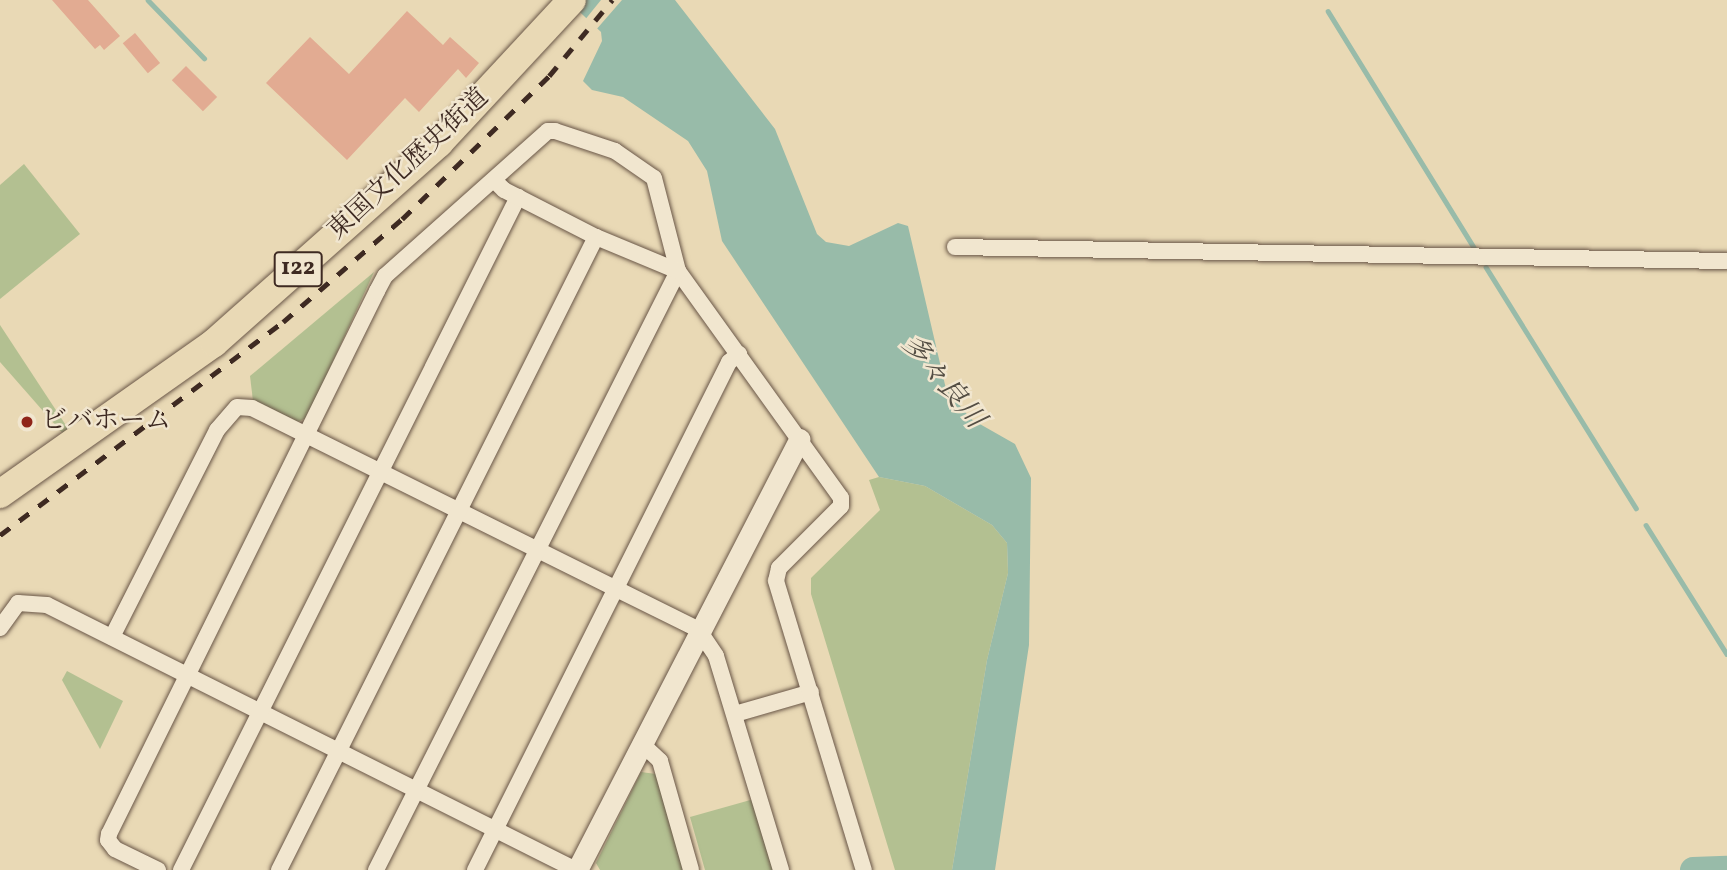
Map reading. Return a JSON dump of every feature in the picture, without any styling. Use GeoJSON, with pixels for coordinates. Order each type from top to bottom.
{"type":"FeatureCollection","features":[{"type":"Feature","properties":{"kind":"highway","name":"東国文化歴史街道"},"geometry":{"type":"LineString","coordinates":[[0,495],[214,343],[439,142],[569,4]]}},
{"type":"Feature","properties":{"kind":"street"},"geometry":{"type":"LineString","coordinates":[[158,870],[115,849],[108,840],[385,276],[548,131],[615,150],[654,178],[678,271],[841,498],[841,506],[779,568],[776,581],[864,870]]}},
{"type":"Feature","properties":{"kind":"street"},"geometry":{"type":"LineString","coordinates":[[494,180],[518,197],[596,237],[678,271]]}},
{"type":"Feature","properties":{"kind":"street"},"geometry":{"type":"LineString","coordinates":[[181,870],[518,197]]}},
{"type":"Feature","properties":{"kind":"street"},"geometry":{"type":"LineString","coordinates":[[279,870],[596,237]]}},
{"type":"Feature","properties":{"kind":"street"},"geometry":{"type":"LineString","coordinates":[[955,247],[1727,261]]}},
{"type":"Feature","properties":{"kind":"street"},"geometry":{"type":"LineString","coordinates":[[376,870],[678,271]]}},
{"type":"Feature","properties":{"kind":"street"},"geometry":{"type":"LineString","coordinates":[[475,870],[729,362],[739,354]]}},
{"type":"Feature","properties":{"kind":"street"},"geometry":{"type":"LineString","coordinates":[[112,637],[230,413],[247,407],[382,470],[698,629],[710,643],[735,714],[781,870]]}},
{"type":"Feature","properties":{"kind":"street"},"geometry":{"type":"LineString","coordinates":[[0,628],[12,607],[39,601],[576,870],[698,629],[799,439]]}},
{"type":"Feature","properties":{"kind":"street"},"geometry":{"type":"LineString","coordinates":[[735,714],[811,692]]}},
{"type":"Feature","properties":{"kind":"street"},"geometry":{"type":"LineString","coordinates":[[641,743],[660,761],[691,870]]}},
{"type":"Feature","properties":{"kind":"shaded area"},"geometry":{"type":"Polygon","coordinates":[[[24,164],[80,234],[0,299],[0,185],[24,164]]]}},
{"type":"Feature","properties":{"kind":"shaded area"},"geometry":{"type":"Polygon","coordinates":[[[374,272],[307,418],[297,422],[253,401],[250,376],[374,272]]]}},
{"type":"Feature","properties":{"kind":"shaded area"},"geometry":{"type":"Polygon","coordinates":[[[0,325],[69,430],[65,436],[0,362],[0,325]]]}},
{"type":"Feature","properties":{"kind":"shaded area"},"geometry":{"type":"Polygon","coordinates":[[[879,477],[925,486],[992,525],[1007,543],[1008,573],[987,660],[952,870],[895,870],[811,594],[811,578],[880,510],[869,480],[879,477]]]}},
{"type":"Feature","properties":{"kind":"shaded area"},"geometry":{"type":"Polygon","coordinates":[[[67,671],[123,701],[100,749],[62,680],[67,671]]]}},
{"type":"Feature","properties":{"kind":"shaded area"},"geometry":{"type":"Polygon","coordinates":[[[641,772],[656,774],[684,870],[600,870],[596,863],[641,772]]]}},
{"type":"Feature","properties":{"kind":"shaded area"},"geometry":{"type":"Polygon","coordinates":[[[754,799],[774,870],[705,870],[690,817],[754,799]]]}},
{"type":"Feature","properties":{"kind":"water"},"geometry":{"type":"Polygon","coordinates":[[[567,0],[675,0],[775,129],[817,234],[826,242],[849,246],[898,223],[908,226],[946,389],[971,419],[1015,444],[1031,478],[1029,645],[995,870],[952,870],[987,660],[1008,573],[1007,543],[992,525],[925,486],[879,477],[722,241],[707,171],[688,141],[623,97],[592,90],[583,81],[602,41],[601,32],[567,0]]]}},
{"type":"Feature","properties":{"kind":"pier"},"geometry":{"type":"Polygon","coordinates":[[[601,0],[622,0],[595,31],[584,21],[601,0]]]}},
{"type":"Feature","properties":{"kind":"building"},"geometry":{"type":"Polygon","coordinates":[[[52,0],[88,0],[120,36],[104,50],[100,45],[95,49],[52,0]]]}},
{"type":"Feature","properties":{"kind":"building"},"geometry":{"type":"Polygon","coordinates":[[[407,11],[443,45],[450,37],[479,63],[466,78],[458,69],[419,112],[405,98],[347,160],[266,83],[310,37],[349,74],[407,11]]]}},
{"type":"Feature","properties":{"kind":"building"},"geometry":{"type":"Polygon","coordinates":[[[135,33],[160,63],[148,73],[123,43],[135,33]]]}},
{"type":"Feature","properties":{"kind":"building"},"geometry":{"type":"Polygon","coordinates":[[[186,66],[217,97],[203,111],[172,80],[186,66]]]}},
{"type":"Feature","properties":{"kind":"waterway"},"geometry":{"type":"LineString","coordinates":[[148,0],[204,58]]}},
{"type":"Feature","properties":{"kind":"waterway"},"geometry":{"type":"LineString","coordinates":[[1328,11],[1474,247]]}},
{"type":"Feature","properties":{"kind":"waterway"},"geometry":{"type":"LineString","coordinates":[[1486,267],[1636,508]]}},
{"type":"Feature","properties":{"kind":"waterway"},"geometry":{"type":"LineString","coordinates":[[1646,525],[1727,654]]}},
{"type":"Feature","properties":{"kind":"waterway","name":"多々良川"},"geometry":{"type":"LineString","coordinates":[[1693,870],[1727,869]]}},
{"type":"Feature","properties":{"kind":"railway"},"geometry":{"type":"LineString","coordinates":[[0,535],[283,322],[402,219],[549,76],[612,0]]}},
{"type":"Feature","properties":{"kind":"place","name":"ビバホーム"},"geometry":{"type":"Point","coordinates":[27,422]}}]}
